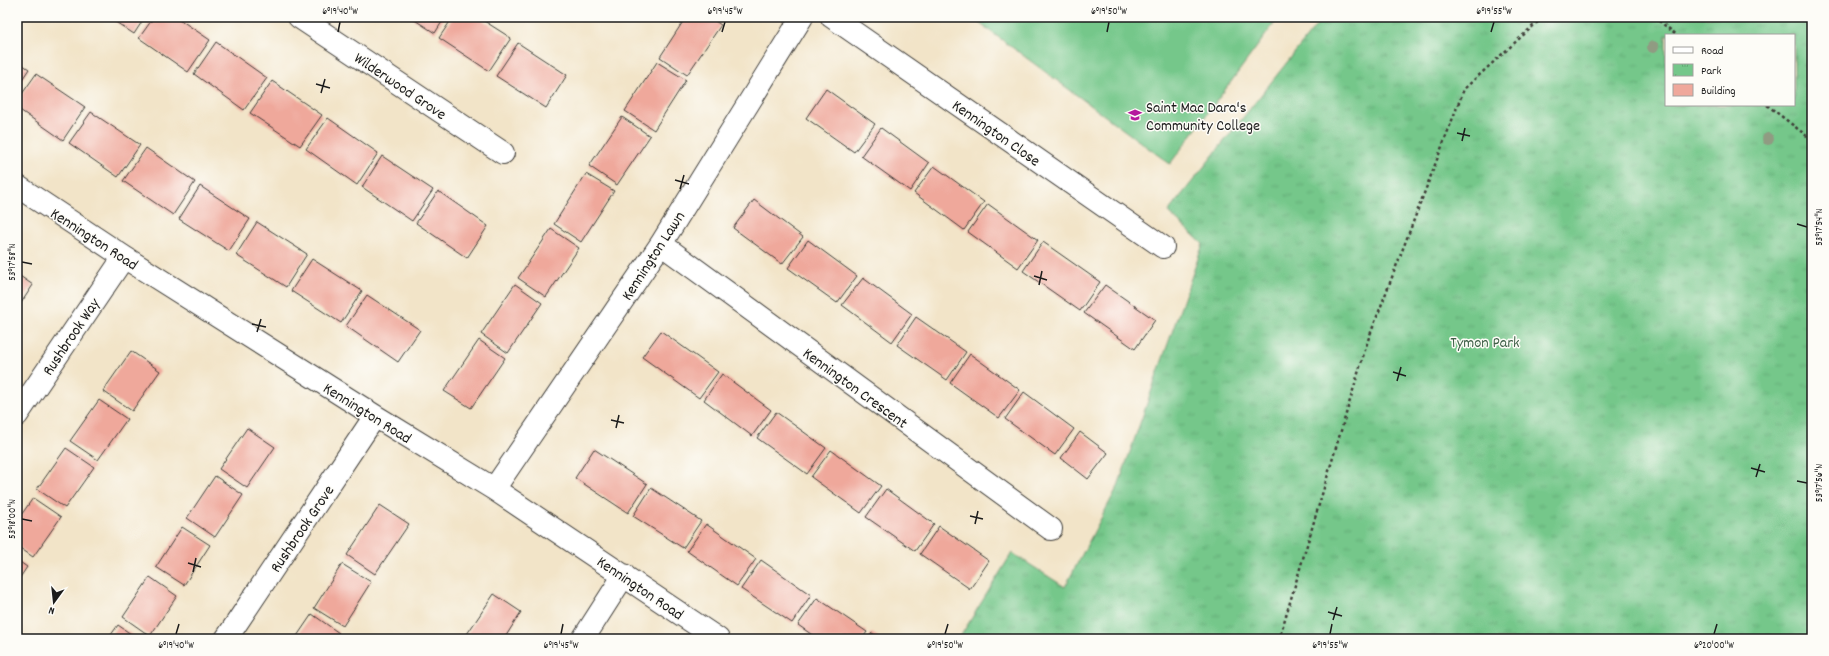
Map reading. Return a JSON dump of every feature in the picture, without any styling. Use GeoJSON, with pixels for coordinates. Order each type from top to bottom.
{"type":"FeatureCollection","features":[{"type":"Feature","properties":{"kind":"street","name":"Wilderwood Grove"},"geometry":{"type":"LineString","coordinates":[[299,17],[503,154]]}},
{"type":"Feature","properties":{"kind":"street","name":"Kennington Lawn"},"geometry":{"type":"LineString","coordinates":[[494,489],[661,244],[802,17]]}},
{"type":"Feature","properties":{"kind":"street","name":"Kennington Close"},"geometry":{"type":"LineString","coordinates":[[832,17],[1163,247]]}},
{"type":"Feature","properties":{"kind":"street","name":"Kennington Road"},"geometry":{"type":"LineString","coordinates":[[17,186],[124,257],[375,416],[494,489],[718,639]]}},
{"type":"Feature","properties":{"kind":"street","name":"Kennington Crescent"},"geometry":{"type":"LineString","coordinates":[[661,244],[1051,529]]}},
{"type":"Feature","properties":{"kind":"street","name":"Rushbrook Way"},"geometry":{"type":"LineString","coordinates":[[17,414],[124,257]]}},
{"type":"Feature","properties":{"kind":"street","name":"Rushbrook Grove"},"geometry":{"type":"LineString","coordinates":[[226,639],[375,416]]}},
{"type":"Feature","properties":{"kind":"street"},"geometry":{"type":"LineString","coordinates":[[583,639],[624,575]]}},
{"type":"Feature","properties":{"kind":"path"},"geometry":{"type":"LineString","coordinates":[[1279,639],[1368,340],[1464,89],[1544,17]]}},
{"type":"Feature","properties":{"kind":"path"},"geometry":{"type":"LineString","coordinates":[[1654,17],[1676,34]]}},
{"type":"Feature","properties":{"kind":"path"},"geometry":{"type":"LineString","coordinates":[[1768,106],[1812,140]]}},
{"type":"Feature","properties":{"kind":"green space"},"geometry":{"type":"Polygon","coordinates":[[[971,17],[1279,17],[1170,164],[971,17]]]}},
{"type":"Feature","properties":{"kind":"green space","name":"Tymon Park"},"geometry":{"type":"Polygon","coordinates":[[[1323,17],[1812,17],[1812,639],[963,639],[960,637],[1012,553],[1065,587],[1118,486],[1203,244],[1168,212],[1323,17]]]}},
{"type":"Feature","properties":{"kind":"building"},"geometry":{"type":"Polygon","coordinates":[[[108,17],[145,17],[134,34],[108,17]]]}},
{"type":"Feature","properties":{"kind":"building"},"geometry":{"type":"Polygon","coordinates":[[[154,17],[176,17],[210,40],[188,72],[139,38],[154,17]]]}},
{"type":"Feature","properties":{"kind":"building"},"geometry":{"type":"Polygon","coordinates":[[[410,17],[445,17],[435,33],[410,17]]]}},
{"type":"Feature","properties":{"kind":"building"},"geometry":{"type":"Polygon","coordinates":[[[453,17],[478,17],[511,38],[489,71],[439,38],[453,17]]]}},
{"type":"Feature","properties":{"kind":"building"},"geometry":{"type":"Polygon","coordinates":[[[686,17],[709,17],[721,25],[687,75],[660,57],[686,17]]]}},
{"type":"Feature","properties":{"kind":"building"},"geometry":{"type":"Polygon","coordinates":[[[216,42],[267,78],[244,110],[194,74],[216,42]]]}},
{"type":"Feature","properties":{"kind":"building"},"geometry":{"type":"Polygon","coordinates":[[[518,43],[567,75],[546,108],[496,76],[518,43]]]}},
{"type":"Feature","properties":{"kind":"building"},"geometry":{"type":"Polygon","coordinates":[[[17,61],[29,69],[17,87],[17,61]]]}},
{"type":"Feature","properties":{"kind":"building"},"geometry":{"type":"Polygon","coordinates":[[[657,62],[686,80],[654,130],[625,111],[657,62]]]}},
{"type":"Feature","properties":{"kind":"building"},"geometry":{"type":"Polygon","coordinates":[[[36,74],[85,107],[63,140],[17,108],[17,101],[36,74]]]}},
{"type":"Feature","properties":{"kind":"building"},"geometry":{"type":"Polygon","coordinates":[[[272,81],[322,115],[300,146],[250,113],[272,81]]]}},
{"type":"Feature","properties":{"kind":"building"},"geometry":{"type":"Polygon","coordinates":[[[826,89],[875,124],[854,152],[806,118],[826,89]]]}},
{"type":"Feature","properties":{"kind":"building"},"geometry":{"type":"Polygon","coordinates":[[[91,112],[140,145],[118,177],[69,143],[91,112]]]}},
{"type":"Feature","properties":{"kind":"building"},"geometry":{"type":"Polygon","coordinates":[[[622,117],[650,136],[617,185],[589,166],[622,117]]]}},
{"type":"Feature","properties":{"kind":"building"},"geometry":{"type":"Polygon","coordinates":[[[328,118],[378,153],[357,185],[306,149],[328,118]]]}},
{"type":"Feature","properties":{"kind":"building"},"geometry":{"type":"Polygon","coordinates":[[[881,128],[929,163],[910,191],[861,156],[881,128]]]}},
{"type":"Feature","properties":{"kind":"building"},"geometry":{"type":"Polygon","coordinates":[[[146,148],[195,182],[173,215],[123,181],[146,148]]]}},
{"type":"Feature","properties":{"kind":"building"},"geometry":{"type":"Polygon","coordinates":[[[382,156],[433,190],[412,221],[362,187],[382,156]]]}},
{"type":"Feature","properties":{"kind":"building"},"geometry":{"type":"Polygon","coordinates":[[[934,166],[984,202],[964,230],[914,193],[934,166]]]}},
{"type":"Feature","properties":{"kind":"building"},"geometry":{"type":"Polygon","coordinates":[[[586,174],[614,191],[581,242],[554,224],[586,174]]]}},
{"type":"Feature","properties":{"kind":"building"},"geometry":{"type":"Polygon","coordinates":[[[200,186],[250,219],[229,251],[179,219],[200,186]]]}},
{"type":"Feature","properties":{"kind":"building"},"geometry":{"type":"Polygon","coordinates":[[[438,191],[488,226],[467,258],[416,223],[438,191]]]}},
{"type":"Feature","properties":{"kind":"building"},"geometry":{"type":"Polygon","coordinates":[[[754,200],[803,237],[782,264],[733,228],[754,200]]]}},
{"type":"Feature","properties":{"kind":"building"},"geometry":{"type":"Polygon","coordinates":[[[988,204],[1038,240],[1018,268],[968,232],[988,204]]]}},
{"type":"Feature","properties":{"kind":"building"},"geometry":{"type":"Polygon","coordinates":[[[257,222],[307,254],[286,287],[236,255],[257,222]]]}},
{"type":"Feature","properties":{"kind":"building"},"geometry":{"type":"Polygon","coordinates":[[[551,229],[579,248],[546,297],[518,278],[551,229]]]}},
{"type":"Feature","properties":{"kind":"building"},"geometry":{"type":"Polygon","coordinates":[[[808,240],[857,276],[837,303],[788,268],[808,240]]]}},
{"type":"Feature","properties":{"kind":"building"},"geometry":{"type":"Polygon","coordinates":[[[1043,242],[1100,282],[1080,311],[1023,271],[1043,242]]]}},
{"type":"Feature","properties":{"kind":"building"},"geometry":{"type":"Polygon","coordinates":[[[312,259],[362,291],[341,323],[291,291],[312,259]]]}},
{"type":"Feature","properties":{"kind":"building"},"geometry":{"type":"Polygon","coordinates":[[[17,274],[33,285],[17,309],[17,274]]]}},
{"type":"Feature","properties":{"kind":"building"},"geometry":{"type":"Polygon","coordinates":[[[863,278],[912,314],[892,342],[842,305],[863,278]]]}},
{"type":"Feature","properties":{"kind":"building"},"geometry":{"type":"Polygon","coordinates":[[[515,284],[542,303],[508,353],[481,334],[515,284]]]}},
{"type":"Feature","properties":{"kind":"building"},"geometry":{"type":"Polygon","coordinates":[[[1105,285],[1155,320],[1135,349],[1084,313],[1105,285]]]}},
{"type":"Feature","properties":{"kind":"building"},"geometry":{"type":"Polygon","coordinates":[[[367,295],[420,330],[398,362],[346,326],[367,295]]]}},
{"type":"Feature","properties":{"kind":"building"},"geometry":{"type":"Polygon","coordinates":[[[916,317],[966,352],[947,380],[897,345],[916,317]]]}},
{"type":"Feature","properties":{"kind":"building"},"geometry":{"type":"Polygon","coordinates":[[[661,331],[718,372],[699,398],[642,357],[661,331]]]}},
{"type":"Feature","properties":{"kind":"building"},"geometry":{"type":"Polygon","coordinates":[[[479,340],[505,358],[471,408],[444,391],[479,340]]]}},
{"type":"Feature","properties":{"kind":"building"},"geometry":{"type":"Polygon","coordinates":[[[131,351],[160,371],[132,411],[103,391],[131,351]]]}},
{"type":"Feature","properties":{"kind":"building"},"geometry":{"type":"Polygon","coordinates":[[[970,354],[1020,390],[999,418],[950,383],[970,354]]]}},
{"type":"Feature","properties":{"kind":"building"},"geometry":{"type":"Polygon","coordinates":[[[722,374],[771,410],[752,436],[704,400],[722,374]]]}},
{"type":"Feature","properties":{"kind":"building"},"geometry":{"type":"Polygon","coordinates":[[[1024,392],[1074,429],[1055,455],[1005,419],[1024,392]]]}},
{"type":"Feature","properties":{"kind":"building"},"geometry":{"type":"Polygon","coordinates":[[[99,400],[127,419],[98,460],[70,441],[99,400]]]}},
{"type":"Feature","properties":{"kind":"building"},"geometry":{"type":"Polygon","coordinates":[[[776,412],[826,448],[807,474],[757,438],[776,412]]]}},
{"type":"Feature","properties":{"kind":"building"},"geometry":{"type":"Polygon","coordinates":[[[247,428],[275,447],[247,488],[219,469],[247,428]]]}},
{"type":"Feature","properties":{"kind":"building"},"geometry":{"type":"Polygon","coordinates":[[[1080,432],[1108,453],[1088,479],[1061,458],[1080,432]]]}},
{"type":"Feature","properties":{"kind":"building"},"geometry":{"type":"Polygon","coordinates":[[[66,448],[94,467],[65,508],[37,489],[66,448]]]}},
{"type":"Feature","properties":{"kind":"building"},"geometry":{"type":"Polygon","coordinates":[[[594,449],[647,484],[628,513],[575,478],[594,449]]]}},
{"type":"Feature","properties":{"kind":"building"},"geometry":{"type":"Polygon","coordinates":[[[831,450],[881,486],[861,513],[811,477],[831,450]]]}},
{"type":"Feature","properties":{"kind":"building"},"geometry":{"type":"Polygon","coordinates":[[[215,476],[243,495],[215,537],[187,518],[215,476]]]}},
{"type":"Feature","properties":{"kind":"building"},"geometry":{"type":"Polygon","coordinates":[[[651,488],[701,521],[683,548],[633,516],[651,488]]]}},
{"type":"Feature","properties":{"kind":"building"},"geometry":{"type":"Polygon","coordinates":[[[886,489],[934,524],[915,551],[866,517],[886,489]]]}},
{"type":"Feature","properties":{"kind":"building"},"geometry":{"type":"Polygon","coordinates":[[[33,498],[61,517],[33,557],[17,546],[17,521],[33,498]]]}},
{"type":"Feature","properties":{"kind":"building"},"geometry":{"type":"Polygon","coordinates":[[[380,505],[409,524],[375,574],[347,555],[380,505]]]}},
{"type":"Feature","properties":{"kind":"building"},"geometry":{"type":"Polygon","coordinates":[[[706,524],[756,559],[737,586],[687,551],[706,524]]]}},
{"type":"Feature","properties":{"kind":"building"},"geometry":{"type":"Polygon","coordinates":[[[939,526],[989,561],[970,589],[920,554],[939,526]]]}},
{"type":"Feature","properties":{"kind":"building"},"geometry":{"type":"Polygon","coordinates":[[[182,527],[210,545],[184,585],[156,567],[182,527]]]}},
{"type":"Feature","properties":{"kind":"building"},"geometry":{"type":"Polygon","coordinates":[[[17,560],[27,567],[17,582],[17,560]]]}},
{"type":"Feature","properties":{"kind":"building"},"geometry":{"type":"Polygon","coordinates":[[[761,560],[811,595],[792,623],[741,589],[761,560]]]}},
{"type":"Feature","properties":{"kind":"building"},"geometry":{"type":"Polygon","coordinates":[[[342,564],[371,582],[343,626],[314,608],[342,564]]]}},
{"type":"Feature","properties":{"kind":"building"},"geometry":{"type":"Polygon","coordinates":[[[150,577],[177,596],[150,636],[123,617],[150,577]]]}},
{"type":"Feature","properties":{"kind":"building"},"geometry":{"type":"Polygon","coordinates":[[[494,594],[521,612],[504,639],[475,639],[467,634],[494,594]]]}},
{"type":"Feature","properties":{"kind":"building"},"geometry":{"type":"Polygon","coordinates":[[[817,598],[867,632],[862,639],[818,639],[798,625],[817,598]]]}},
{"type":"Feature","properties":{"kind":"building"},"geometry":{"type":"Polygon","coordinates":[[[312,614],[339,633],[335,639],[295,639],[312,614]]]}},
{"type":"Feature","properties":{"kind":"building"},"geometry":{"type":"Polygon","coordinates":[[[118,625],[138,639],[108,639],[118,625]]]}},
{"type":"Feature","properties":{"kind":"building"},"geometry":{"type":"Polygon","coordinates":[[[872,633],[881,639],[868,639],[872,633]]]}},
{"type":"Feature","properties":{"kind":"place","name":"Saint Mac Dara's Community College"},"geometry":{"type":"Point","coordinates":[1135,115]}}]}
